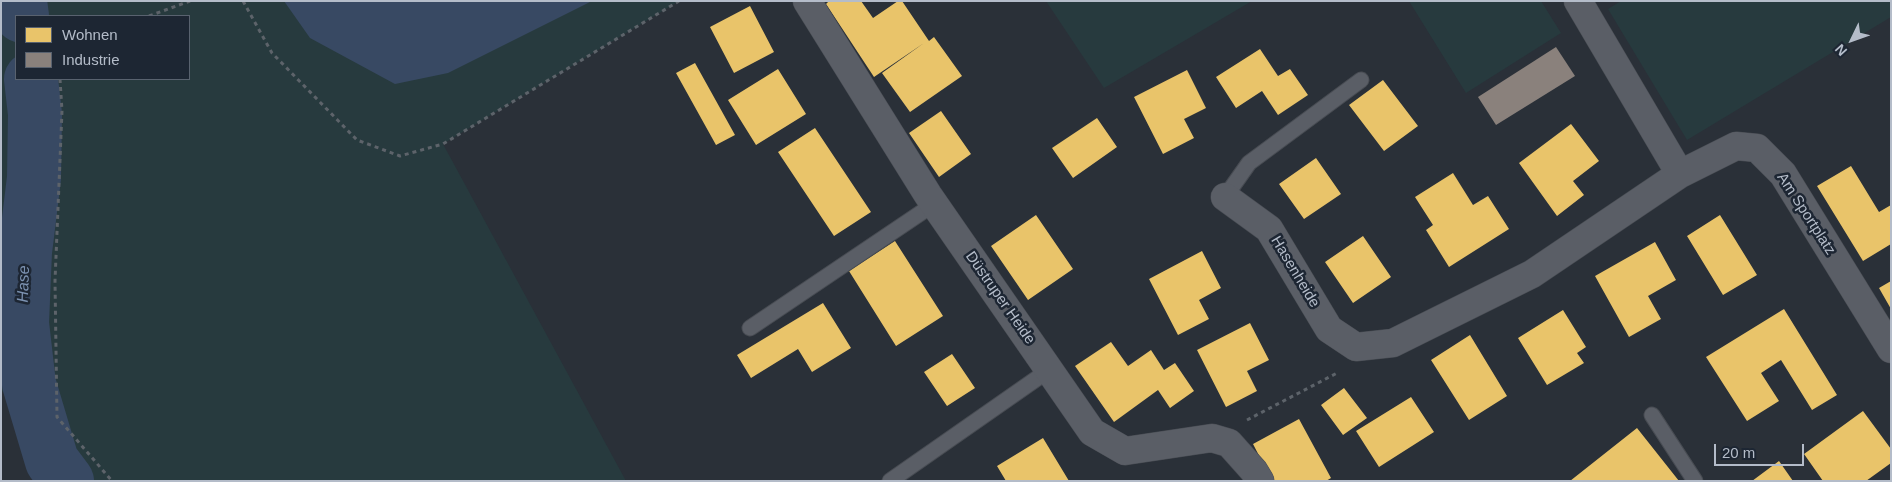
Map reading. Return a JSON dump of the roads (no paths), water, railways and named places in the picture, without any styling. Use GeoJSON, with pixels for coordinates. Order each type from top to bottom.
{"type":"FeatureCollection","features":[{"type":"Feature","properties":{"kind":"street","name":"Düstruper Heide"},"geometry":{"type":"LineString","coordinates":[[807,1],[934,204],[1092,432],[1124,451],[1212,438],[1229,443],[1254,471],[1260,481]]}},
{"type":"Feature","properties":{"kind":"street"},"geometry":{"type":"LineString","coordinates":[[1578,1],[1680,174]]}},
{"type":"Feature","properties":{"kind":"street","name":"Am Sportplatz"},"geometry":{"type":"LineString","coordinates":[[1680,174],[1736,146],[1757,148],[1783,174],[1891,349]]}},
{"type":"Feature","properties":{"kind":"street","name":"Hasenheide"},"geometry":{"type":"LineString","coordinates":[[1225,196],[1270,229],[1329,329],[1356,347],[1393,344],[1532,274],[1680,174]]}},
{"type":"Feature","properties":{"kind":"lane","name":"Hasenheide"},"geometry":{"type":"LineString","coordinates":[[1225,196],[1249,163],[1361,80]]}},
{"type":"Feature","properties":{"kind":"lane"},"geometry":{"type":"LineString","coordinates":[[750,328],[934,204]]}},
{"type":"Feature","properties":{"kind":"lane"},"geometry":{"type":"LineString","coordinates":[[890,481],[1049,370]]}},
{"type":"Feature","properties":{"kind":"lane"},"geometry":{"type":"LineString","coordinates":[[1652,416],[1695,481]]}},
{"type":"Feature","properties":{"kind":"water"},"geometry":{"type":"Polygon","coordinates":[[[284,1],[592,1],[448,73],[395,84],[310,38],[284,1]]]}},
{"type":"Feature","properties":{"kind":"waterway","name":"Hase"},"geometry":{"type":"LineString","coordinates":[[20,1],[22,15]]}},
{"type":"Feature","properties":{"kind":"waterway","name":"Hase"},"geometry":{"type":"LineString","coordinates":[[31,80],[35,114],[34,178],[25,252],[22,323],[29,384],[52,461],[67,481]]}}]}
